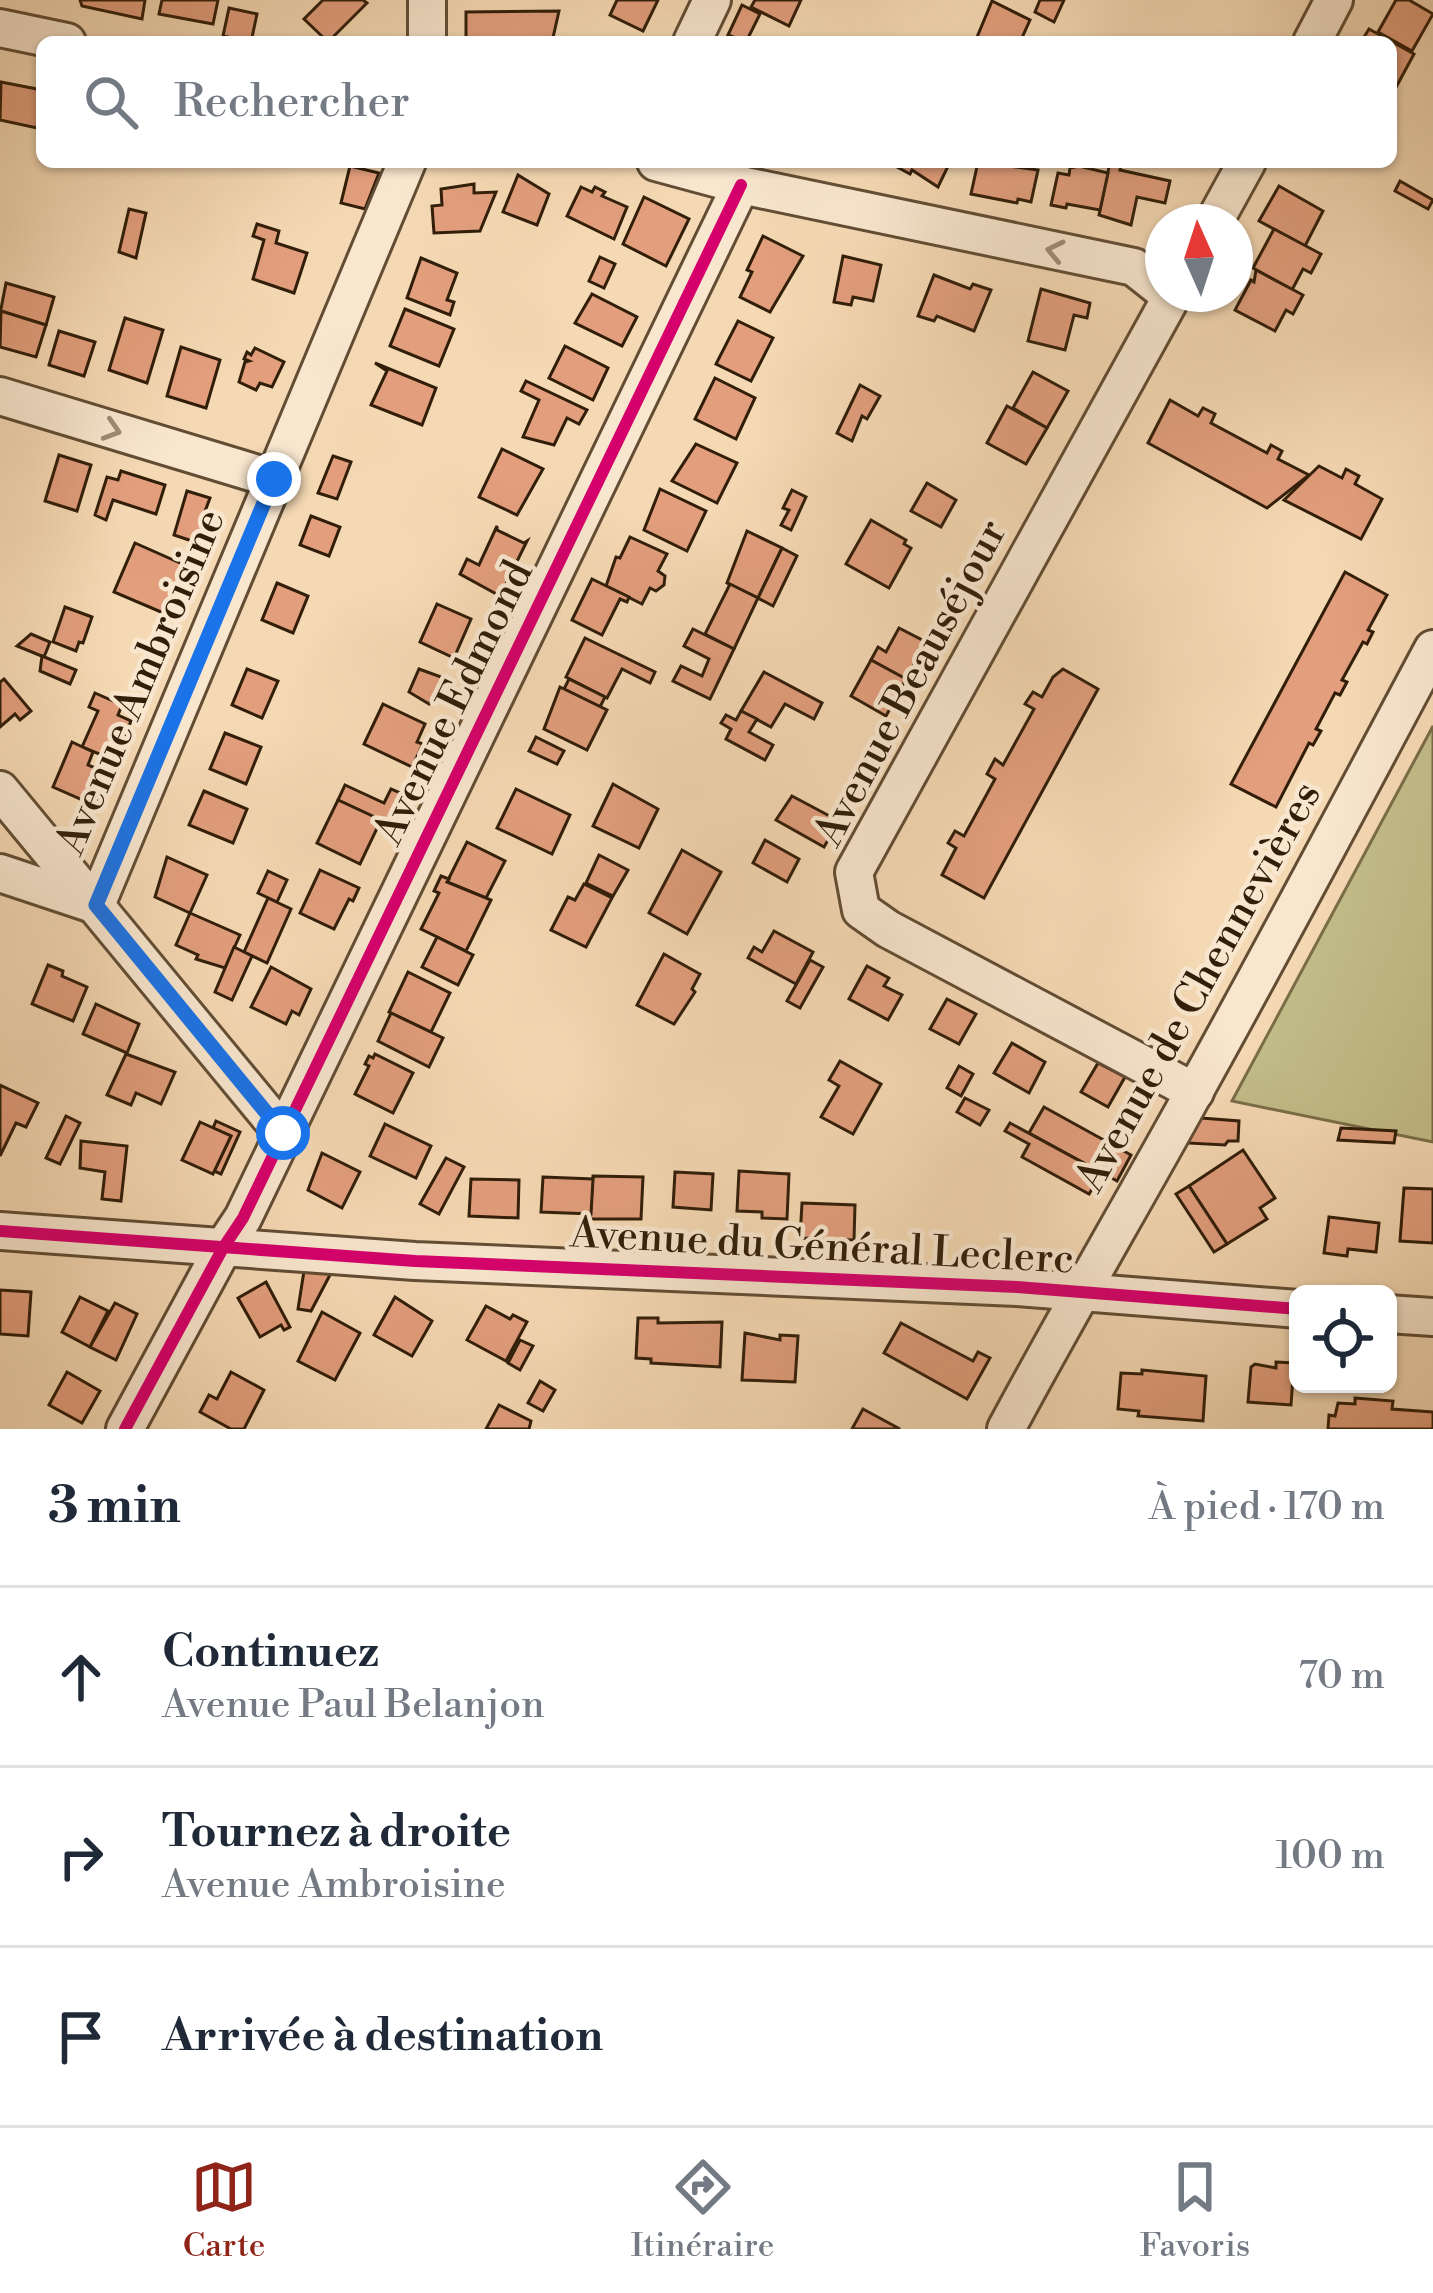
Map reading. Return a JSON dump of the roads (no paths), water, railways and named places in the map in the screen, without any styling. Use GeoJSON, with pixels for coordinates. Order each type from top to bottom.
{"type":"FeatureCollection","features":[{"type":"Feature","properties":{"kind":"street"},"geometry":{"type":"LineString","coordinates":[[427,0],[427,36]]}},
{"type":"Feature","properties":{"kind":"street"},"geometry":{"type":"LineString","coordinates":[[695,36],[712,0]]}},
{"type":"Feature","properties":{"kind":"street"},"geometry":{"type":"LineString","coordinates":[[1315,36],[1334,0]]}},
{"type":"Feature","properties":{"kind":"street"},"geometry":{"type":"LineString","coordinates":[[0,28],[38,36]]}},
{"type":"Feature","properties":{"kind":"street","name":"Avenue Ambroisine"},"geometry":{"type":"LineString","coordinates":[[96,905],[404,168]]}},
{"type":"Feature","properties":{"kind":"street"},"geometry":{"type":"LineString","coordinates":[[678,168],[1134,267],[1145,275]]}},
{"type":"Feature","properties":{"kind":"street"},"geometry":{"type":"LineString","coordinates":[[1224,204],[1243,168]]}},
{"type":"Feature","properties":{"kind":"street","name":"Avenue Edmond"},"geometry":{"type":"LineString","coordinates":[[125,1429],[243,1219],[741,185]]}},
{"type":"Feature","properties":{"kind":"street","name":"Avenue Beauséjour"},"geometry":{"type":"LineString","coordinates":[[1159,312],[854,872],[861,910],[888,929],[1195,1092]]}},
{"type":"Feature","properties":{"kind":"street"},"geometry":{"type":"LineString","coordinates":[[0,396],[274,479]]}},
{"type":"Feature","properties":{"kind":"street","name":"Avenue de Chennevières"},"geometry":{"type":"LineString","coordinates":[[1006,1429],[1078,1292],[1195,1092],[1433,649]]}},
{"type":"Feature","properties":{"kind":"street"},"geometry":{"type":"LineString","coordinates":[[0,790],[283,1133]]}},
{"type":"Feature","properties":{"kind":"street"},"geometry":{"type":"LineString","coordinates":[[0,873],[96,905]]}},
{"type":"Feature","properties":{"kind":"street","name":"Avenue du Général Leclerc"},"geometry":{"type":"LineString","coordinates":[[0,1231],[415,1261],[1078,1292],[1289,1308]]}},
{"type":"Feature","properties":{"kind":"street"},"geometry":{"type":"LineString","coordinates":[[1397,1315],[1433,1317]]}}]}
